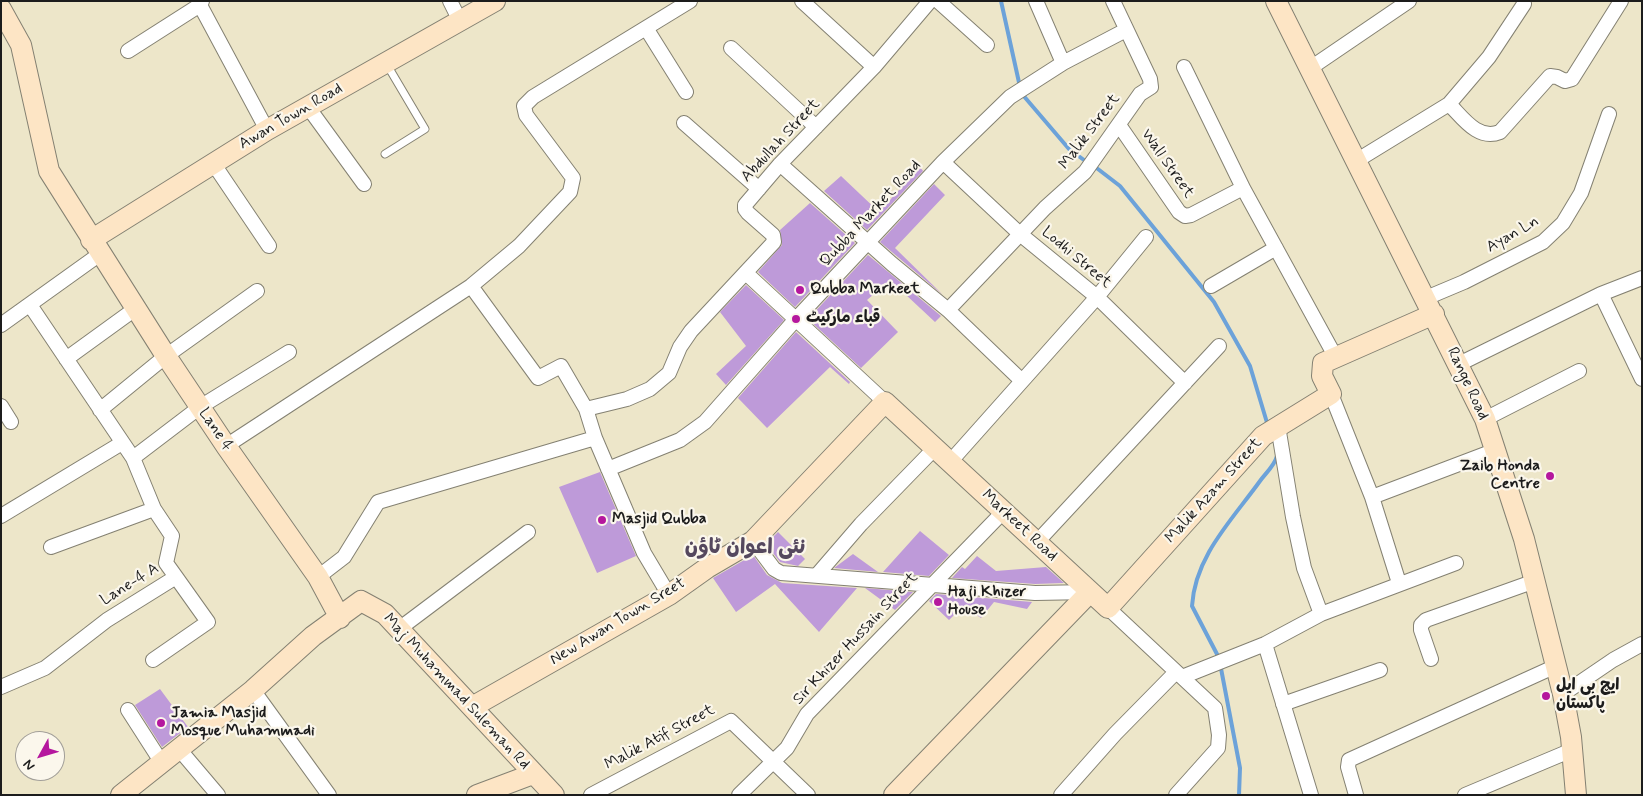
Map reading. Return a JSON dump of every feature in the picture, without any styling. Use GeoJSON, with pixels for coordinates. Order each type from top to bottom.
{"type":"FeatureCollection","features":[{"type":"Feature","properties":{"kind":"street"},"geometry":{"type":"LineString","coordinates":[[450,1],[460,21]]}},
{"type":"Feature","properties":{"kind":"street","name":"Awan Town Road"},"geometry":{"type":"LineString","coordinates":[[95,247],[213,163],[267,130],[495,1]]}},
{"type":"Feature","properties":{"kind":"street"},"geometry":{"type":"LineString","coordinates":[[226,446],[471,286],[519,246],[570,192],[572,186],[572,178],[526,115],[524,106],[533,97],[690,1]]}},
{"type":"Feature","properties":{"kind":"street"},"geometry":{"type":"LineString","coordinates":[[802,1],[874,67]]}},
{"type":"Feature","properties":{"kind":"street","name":"Abdullah Street"},"geometry":{"type":"LineString","coordinates":[[586,409],[628,399],[650,389],[669,374],[680,347],[691,331],[746,274],[776,239],[745,210],[780,164],[874,67],[930,1]]}},
{"type":"Feature","properties":{"kind":"street"},"geometry":{"type":"LineString","coordinates":[[938,1],[987,44]]}},
{"type":"Feature","properties":{"kind":"street"},"geometry":{"type":"LineString","coordinates":[[1036,1],[1063,63]]}},
{"type":"Feature","properties":{"kind":"street","name":"Malik Street"},"geometry":{"type":"LineString","coordinates":[[948,310],[1020,234],[1085,172],[1140,94],[1151,87],[1150,79],[1113,1]]}},
{"type":"Feature","properties":{"kind":"street","name":"Range Road"},"geometry":{"type":"LineString","coordinates":[[1276,1],[1485,419],[1535,581],[1563,694],[1572,750],[1576,795]]}},
{"type":"Feature","properties":{"kind":"street"},"geometry":{"type":"LineString","coordinates":[[1309,69],[1409,1]]}},
{"type":"Feature","properties":{"kind":"street"},"geometry":{"type":"LineString","coordinates":[[1449,104],[1476,131],[1494,134],[1500,132],[1550,76],[1565,81],[1572,79],[1621,1]]}},
{"type":"Feature","properties":{"kind":"street"},"geometry":{"type":"LineString","coordinates":[[128,51],[201,3],[267,130]]}},
{"type":"Feature","properties":{"kind":"street"},"geometry":{"type":"LineString","coordinates":[[1356,161],[1449,104],[1489,57],[1524,4]]}},
{"type":"Feature","properties":{"kind":"street","name":"Lane 4"},"geometry":{"type":"LineString","coordinates":[[1,9],[21,45],[49,171],[95,247],[166,356],[226,446],[318,577],[340,618]]}},
{"type":"Feature","properties":{"kind":"street"},"geometry":{"type":"LineString","coordinates":[[646,28],[686,92]]}},
{"type":"Feature","properties":{"kind":"street","name":"Qubba Market Road"},"geometry":{"type":"LineString","coordinates":[[608,468],[680,440],[705,422],[796,319],[869,244],[943,162],[1010,97],[1063,63],[1126,30]]}},
{"type":"Feature","properties":{"kind":"street"},"geometry":{"type":"LineString","coordinates":[[731,48],[816,127]]}},
{"type":"Feature","properties":{"kind":"street"},"geometry":{"type":"LineString","coordinates":[[1184,67],[1243,188],[1335,356]]}},
{"type":"Feature","properties":{"kind":"street"},"geometry":{"type":"LineString","coordinates":[[308,107],[364,184]]}},
{"type":"Feature","properties":{"kind":"street","name":"Ayan Ln"},"geometry":{"type":"LineString","coordinates":[[1430,306],[1464,282],[1543,242],[1563,223],[1581,193],[1609,114]]}},
{"type":"Feature","properties":{"kind":"street"},"geometry":{"type":"LineString","coordinates":[[684,123],[759,190]]}},
{"type":"Feature","properties":{"kind":"street","name":"Wall Street"},"geometry":{"type":"LineString","coordinates":[[1119,125],[1179,212],[1185,216],[1191,216],[1243,188]]}},
{"type":"Feature","properties":{"kind":"street","name":"Lodhi Street"},"geometry":{"type":"LineString","coordinates":[[943,162],[1020,234],[1097,297],[1185,383]]}},
{"type":"Feature","properties":{"kind":"street"},"geometry":{"type":"LineString","coordinates":[[213,163],[269,246]]}},
{"type":"Feature","properties":{"kind":"street"},"geometry":{"type":"LineString","coordinates":[[780,164],[869,244],[948,310],[1022,381]]}},
{"type":"Feature","properties":{"kind":"street"},"geometry":{"type":"LineString","coordinates":[[950,462],[1097,297],[1146,237]]}},
{"type":"Feature","properties":{"kind":"street"},"geometry":{"type":"LineString","coordinates":[[1,325],[30,305],[95,247]]}},
{"type":"Feature","properties":{"kind":"street"},"geometry":{"type":"LineString","coordinates":[[1211,286],[1276,248]]}},
{"type":"Feature","properties":{"kind":"street","name":"Markeet Road"},"geometry":{"type":"LineString","coordinates":[[746,274],[1215,708],[1219,735],[1218,748],[1176,795]]}},
{"type":"Feature","properties":{"kind":"street"},"geometry":{"type":"LineString","coordinates":[[1458,364],[1601,294],[1642,278]]}},
{"type":"Feature","properties":{"kind":"street"},"geometry":{"type":"LineString","coordinates":[[471,286],[538,378],[561,366],[586,409],[594,438],[644,553],[669,595]]}},
{"type":"Feature","properties":{"kind":"street"},"geometry":{"type":"LineString","coordinates":[[100,410],[166,356],[257,291]]}},
{"type":"Feature","properties":{"kind":"street"},"geometry":{"type":"LineString","coordinates":[[1601,294],[1642,379]]}},
{"type":"Feature","properties":{"kind":"street"},"geometry":{"type":"LineString","coordinates":[[30,305],[132,458],[154,509],[172,536],[166,563],[176,577]]}},
{"type":"Feature","properties":{"kind":"street"},"geometry":{"type":"LineString","coordinates":[[1399,583],[1372,498],[1321,368],[1323,362],[1430,306]]}},
{"type":"Feature","properties":{"kind":"street"},"geometry":{"type":"LineString","coordinates":[[66,359],[135,309]]}},
{"type":"Feature","properties":{"kind":"street"},"geometry":{"type":"LineString","coordinates":[[1037,542],[1219,346]]}},
{"type":"Feature","properties":{"kind":"street"},"geometry":{"type":"LineString","coordinates":[[132,458],[200,407],[288,352]]}},
{"type":"Feature","properties":{"kind":"street"},"geometry":{"type":"LineString","coordinates":[[1485,419],[1579,371]]}},
{"type":"Feature","properties":{"kind":"street","name":"Malik Azam Street"},"geometry":{"type":"LineString","coordinates":[[1108,608],[1272,430],[1331,394]]}},
{"type":"Feature","properties":{"kind":"street","name":"New Awan Town Sreet"},"geometry":{"type":"LineString","coordinates":[[472,707],[669,595],[707,568],[753,540],[886,402]]}},
{"type":"Feature","properties":{"kind":"street"},"geometry":{"type":"LineString","coordinates":[[1,406],[11,422]]}},
{"type":"Feature","properties":{"kind":"street"},"geometry":{"type":"LineString","coordinates":[[1272,430],[1304,568],[1321,614]]}},
{"type":"Feature","properties":{"kind":"street"},"geometry":{"type":"LineString","coordinates":[[318,577],[344,557],[378,502],[594,438]]}},
{"type":"Feature","properties":{"kind":"street"},"geometry":{"type":"LineString","coordinates":[[1,516],[122,443]]}},
{"type":"Feature","properties":{"kind":"street"},"geometry":{"type":"LineString","coordinates":[[817,575],[861,524],[935,448]]}},
{"type":"Feature","properties":{"kind":"street"},"geometry":{"type":"LineString","coordinates":[[1372,498],[1496,450]]}},
{"type":"Feature","properties":{"kind":"street"},"geometry":{"type":"LineString","coordinates":[[51,547],[154,509]]}},
{"type":"Feature","properties":{"kind":"street","name":"Sir Khizer Hussain Street"},"geometry":{"type":"LineString","coordinates":[[739,795],[787,748],[807,714],[1004,512]]}},
{"type":"Feature","properties":{"kind":"street"},"geometry":{"type":"LineString","coordinates":[[399,629],[528,532]]}},
{"type":"Feature","properties":{"kind":"street"},"geometry":{"type":"LineString","coordinates":[[753,540],[777,572],[930,586],[1035,593],[1090,592]]}},
{"type":"Feature","properties":{"kind":"street"},"geometry":{"type":"LineString","coordinates":[[1061,795],[1115,734],[1180,675],[1230,660],[1265,644],[1321,614],[1456,563]]}},
{"type":"Feature","properties":{"kind":"street","name":"Lane-4 A"},"geometry":{"type":"LineString","coordinates":[[1,687],[45,668],[106,620],[176,577],[208,622],[153,660]]}},
{"type":"Feature","properties":{"kind":"street"},"geometry":{"type":"LineString","coordinates":[[1431,659],[1421,630],[1421,625],[1426,620],[1535,581]]}},
{"type":"Feature","properties":{"kind":"street"},"geometry":{"type":"LineString","coordinates":[[903,791],[1090,592]]}},
{"type":"Feature","properties":{"kind":"street","name":"Maj Muhammad Suleman Rd"},"geometry":{"type":"LineString","coordinates":[[121,795],[253,690],[314,636],[361,601],[385,614],[554,795]]}},
{"type":"Feature","properties":{"kind":"street"},"geometry":{"type":"LineString","coordinates":[[1265,644],[1311,795]]}},
{"type":"Feature","properties":{"kind":"street"},"geometry":{"type":"LineString","coordinates":[[1563,694],[1613,660],[1642,644]]}},
{"type":"Feature","properties":{"kind":"street"},"geometry":{"type":"LineString","coordinates":[[1356,795],[1348,768],[1349,760],[1556,666]]}},
{"type":"Feature","properties":{"kind":"street"},"geometry":{"type":"LineString","coordinates":[[1283,704],[1380,670]]}},
{"type":"Feature","properties":{"kind":"street"},"geometry":{"type":"LineString","coordinates":[[253,690],[329,795]]}},
{"type":"Feature","properties":{"kind":"street"},"geometry":{"type":"LineString","coordinates":[[128,710],[162,763]]}},
{"type":"Feature","properties":{"kind":"street","name":"Malik Atif Street"},"geometry":{"type":"LineString","coordinates":[[591,795],[730,721],[774,762],[799,792]]}},
{"type":"Feature","properties":{"kind":"street"},"geometry":{"type":"LineString","coordinates":[[179,749],[218,795]]}},
{"type":"Feature","properties":{"kind":"street"},"geometry":{"type":"LineString","coordinates":[[1465,795],[1572,750]]}},
{"type":"Feature","properties":{"kind":"street"},"geometry":{"type":"LineString","coordinates":[[476,795],[533,774]]}},
{"type":"Feature","properties":{"kind":"lane"},"geometry":{"type":"LineString","coordinates":[[385,154],[425,129],[386,63]]}},
{"type":"Feature","properties":{"kind":"building"},"geometry":{"type":"Polygon","coordinates":[[[920,167],[923,171],[867,230],[824,191],[841,176],[879,212],[920,167]]]}},
{"type":"Feature","properties":{"kind":"building"},"geometry":{"type":"Polygon","coordinates":[[[934,184],[945,195],[895,248],[943,295],[880,242],[934,184]]]}},
{"type":"Feature","properties":{"kind":"building"},"geometry":{"type":"Polygon","coordinates":[[[810,203],[855,243],[795,307],[758,272],[782,245],[780,230],[810,203]]]}},
{"type":"Feature","properties":{"kind":"building"},"geometry":{"type":"Polygon","coordinates":[[[868,255],[941,316],[935,322],[890,280],[867,300],[898,332],[861,368],[808,319],[868,255]]]}},
{"type":"Feature","properties":{"kind":"building"},"geometry":{"type":"Polygon","coordinates":[[[746,285],[784,320],[726,385],[716,374],[746,346],[720,312],[746,285]]]}},
{"type":"Feature","properties":{"kind":"building"},"geometry":{"type":"Polygon","coordinates":[[[796,332],[850,382],[849,384],[830,367],[767,428],[738,398],[796,332]]]}},
{"type":"Feature","properties":{"kind":"building","name":"Masjid Qubba"},"geometry":{"type":"Polygon","coordinates":[[[600,472],[636,556],[597,573],[559,487],[600,472]]]}},
{"type":"Feature","properties":{"kind":"building"},"geometry":{"type":"Polygon","coordinates":[[[920,531],[949,555],[929,576],[883,572],[920,531]]]}},
{"type":"Feature","properties":{"kind":"building"},"geometry":{"type":"Polygon","coordinates":[[[778,532],[805,559],[798,566],[780,562],[766,544],[778,532]]]}},
{"type":"Feature","properties":{"kind":"building"},"geometry":{"type":"Polygon","coordinates":[[[853,554],[878,572],[834,568],[853,554]]]}},
{"type":"Feature","properties":{"kind":"building"},"geometry":{"type":"Polygon","coordinates":[[[753,555],[767,575],[782,583],[857,588],[819,632],[775,584],[736,612],[713,578],[753,555]]]}},
{"type":"Feature","properties":{"kind":"building"},"geometry":{"type":"Polygon","coordinates":[[[977,556],[996,571],[1046,567],[1064,583],[1035,584],[952,578],[962,567],[965,569],[977,556]]]}},
{"type":"Feature","properties":{"kind":"building"},"geometry":{"type":"Polygon","coordinates":[[[865,588],[913,592],[895,610],[865,588]]]}},
{"type":"Feature","properties":{"kind":"building"},"geometry":{"type":"Polygon","coordinates":[[[936,594],[1032,602],[1027,609],[994,602],[981,618],[963,606],[949,620],[929,601],[936,594]]]}},
{"type":"Feature","properties":{"kind":"building","name":"Jamia Masjid Mosque Muhammadi"},"geometry":{"type":"Polygon","coordinates":[[[160,689],[188,727],[162,747],[135,705],[160,689]]]}},
{"type":"Feature","properties":{"kind":"waterway"},"geometry":{"type":"LineString","coordinates":[[1001,1],[1020,87]]}},
{"type":"Feature","properties":{"kind":"waterway"},"geometry":{"type":"LineString","coordinates":[[1022,94],[1069,149],[1088,163]]}},
{"type":"Feature","properties":{"kind":"waterway"},"geometry":{"type":"LineString","coordinates":[[1094,166],[1120,186],[1214,302],[1250,366],[1268,426]]}},
{"type":"Feature","properties":{"kind":"waterway"},"geometry":{"type":"LineString","coordinates":[[1239,795],[1240,768],[1219,658],[1192,606],[1195,588],[1207,555],[1227,525],[1272,466],[1277,456]]}},
{"type":"Feature","properties":{"kind":"place","name":"Qubba Markeet"},"geometry":{"type":"Point","coordinates":[800,290]}},
{"type":"Feature","properties":{"kind":"place","name":"قباء مارکیٹ"},"geometry":{"type":"Point","coordinates":[796,319]}},
{"type":"Feature","properties":{"kind":"place","name":"Zaib Honda Centre"},"geometry":{"type":"Point","coordinates":[1550,476]}},
{"type":"Feature","properties":{"kind":"place","name":"Masjid Qubba"},"geometry":{"type":"Point","coordinates":[602,520]}},
{"type":"Feature","properties":{"kind":"place","name":"Haji Khizer House"},"geometry":{"type":"Point","coordinates":[938,602]}},
{"type":"Feature","properties":{"kind":"place","name":"ایچ بی ایل پاکستان"},"geometry":{"type":"Point","coordinates":[1546,696]}},
{"type":"Feature","properties":{"kind":"place","name":"Jamia Masjid Mosque Muhammadi"},"geometry":{"type":"Point","coordinates":[161,723]}},
{"type":"Feature","properties":{"kind":"district","name":"نئی اعوان ٹاؤن"},"geometry":{"type":"Point","coordinates":[745,549]}}]}
